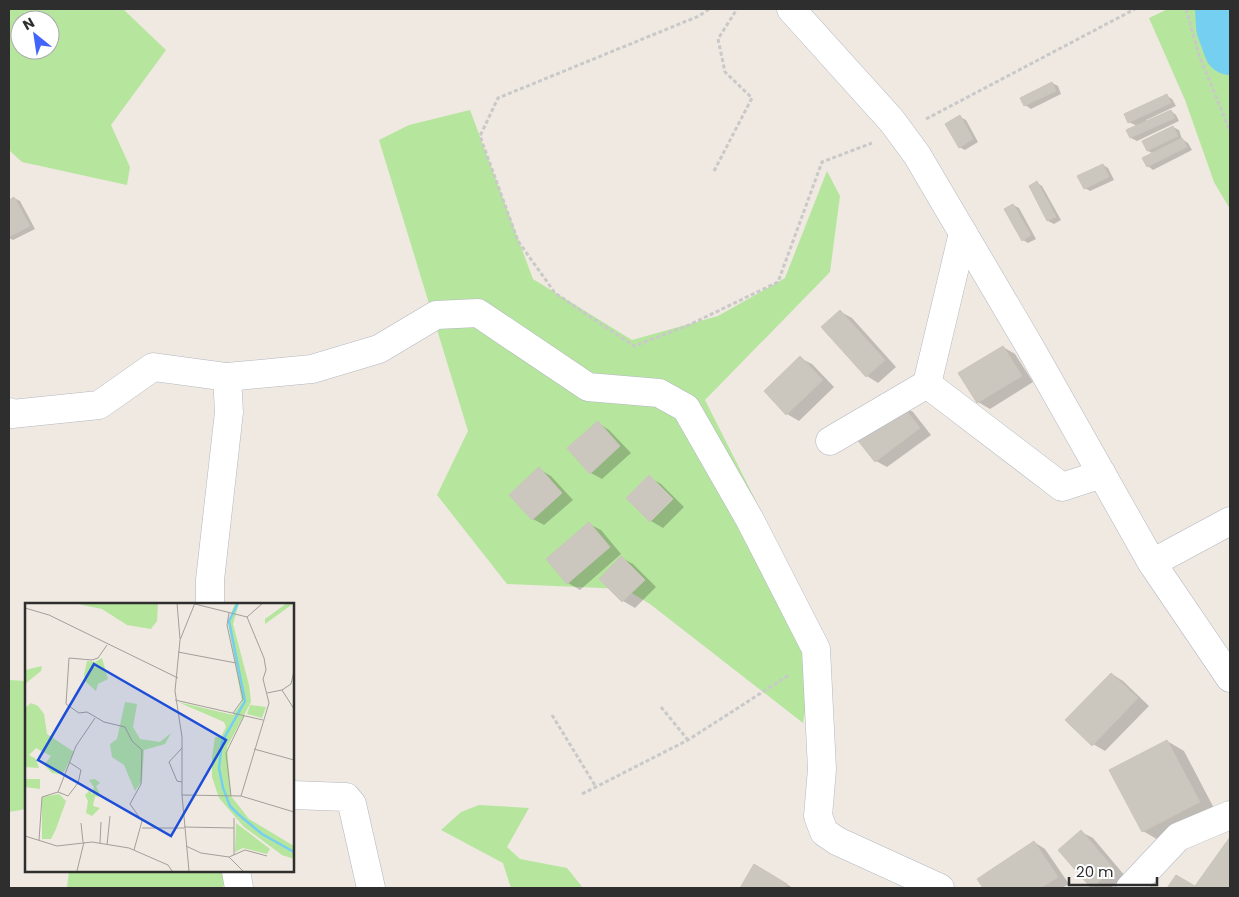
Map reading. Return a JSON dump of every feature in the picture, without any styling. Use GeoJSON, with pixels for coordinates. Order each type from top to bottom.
{"type":"FeatureCollection","features":[{"type":"Feature","properties":{"kind":"street"},"geometry":{"type":"LineString","coordinates":[[790,9],[900,132],[917,155],[1152,563],[1230,678]]}},
{"type":"Feature","properties":{"kind":"street"},"geometry":{"type":"LineString","coordinates":[[830,441],[927,384],[963,233]]}},
{"type":"Feature","properties":{"kind":"street"},"geometry":{"type":"LineString","coordinates":[[9,412],[12,414],[99,406],[153,367],[227,377],[312,369],[379,349],[436,315],[478,313],[588,387],[659,393],[686,408],[750,520],[816,649],[822,768],[818,816],[824,832],[837,841],[940,888]]}},
{"type":"Feature","properties":{"kind":"street"},"geometry":{"type":"LineString","coordinates":[[210,603],[210,580],[229,412],[227,377]]}},
{"type":"Feature","properties":{"kind":"street"},"geometry":{"type":"LineString","coordinates":[[927,384],[1062,487],[1102,474]]}},
{"type":"Feature","properties":{"kind":"street"},"geometry":{"type":"LineString","coordinates":[[1152,563],[1230,521]]}},
{"type":"Feature","properties":{"kind":"street"},"geometry":{"type":"LineString","coordinates":[[294,795],[346,797],[352,804],[371,888]]}},
{"type":"Feature","properties":{"kind":"street"},"geometry":{"type":"LineString","coordinates":[[1130,888],[1178,837],[1230,815]]}},
{"type":"Feature","properties":{"kind":"street"},"geometry":{"type":"LineString","coordinates":[[236,872],[239,888]]}},
{"type":"Feature","properties":{"kind":"path"},"geometry":{"type":"LineString","coordinates":[[709,9],[699,16],[498,98],[480,136],[518,240],[555,292],[634,346],[689,325],[778,282],[822,162],[900,132],[1135,9]]}},
{"type":"Feature","properties":{"kind":"path"},"geometry":{"type":"LineString","coordinates":[[714,172],[752,98],[726,72],[718,39],[737,9]]}},
{"type":"Feature","properties":{"kind":"path"},"geometry":{"type":"LineString","coordinates":[[1186,9],[1199,55],[1230,131]]}},
{"type":"Feature","properties":{"kind":"path"},"geometry":{"type":"LineString","coordinates":[[582,794],[688,740],[817,658]]}},
{"type":"Feature","properties":{"kind":"path"},"geometry":{"type":"LineString","coordinates":[[660,708],[688,740]]}},
{"type":"Feature","properties":{"kind":"path"},"geometry":{"type":"LineString","coordinates":[[552,715],[596,786]]}},
{"type":"Feature","properties":{"kind":"green space"},"geometry":{"type":"Polygon","coordinates":[[[9,9],[123,9],[166,50],[111,125],[130,167],[127,185],[22,162],[9,150],[9,9]]]}},
{"type":"Feature","properties":{"kind":"green space"},"geometry":{"type":"Polygon","coordinates":[[[1168,9],[1230,9],[1230,209],[1214,182],[1185,100],[1149,18],[1168,9]]]}},
{"type":"Feature","properties":{"kind":"green space"},"geometry":{"type":"Polygon","coordinates":[[[470,110],[533,279],[632,340],[718,316],[785,278],[827,171],[840,196],[830,272],[705,400],[819,626],[803,723],[650,604],[625,589],[507,584],[437,495],[468,431],[379,140],[409,125],[470,110]]]}},
{"type":"Feature","properties":{"kind":"green space"},"geometry":{"type":"Polygon","coordinates":[[[9,680],[25,681],[25,809],[9,812],[9,680]]]}},
{"type":"Feature","properties":{"kind":"green space"},"geometry":{"type":"Polygon","coordinates":[[[479,805],[529,808],[507,847],[520,859],[567,868],[583,888],[511,888],[503,863],[441,830],[461,812],[479,805]]]}},
{"type":"Feature","properties":{"kind":"green space"},"geometry":{"type":"Polygon","coordinates":[[[69,872],[229,872],[230,877],[222,888],[67,888],[69,872]]]}},
{"type":"Feature","properties":{"kind":"building"},"geometry":{"type":"Polygon","coordinates":[[[1052,82],[1056,91],[1024,106],[1020,98],[1052,82]]]}},
{"type":"Feature","properties":{"kind":"building"},"geometry":{"type":"Polygon","coordinates":[[[1167,94],[1171,103],[1128,123],[1124,114],[1167,94]]]}},
{"type":"Feature","properties":{"kind":"building"},"geometry":{"type":"Polygon","coordinates":[[[1171,110],[1175,118],[1130,138],[1126,130],[1171,110]]]}},
{"type":"Feature","properties":{"kind":"building"},"geometry":{"type":"Polygon","coordinates":[[[960,115],[973,139],[959,148],[945,124],[960,115]]]}},
{"type":"Feature","properties":{"kind":"building"},"geometry":{"type":"Polygon","coordinates":[[[1173,126],[1178,136],[1147,151],[1142,141],[1173,126]]]}},
{"type":"Feature","properties":{"kind":"building"},"geometry":{"type":"Polygon","coordinates":[[[1182,138],[1187,147],[1147,167],[1142,158],[1182,138]]]}},
{"type":"Feature","properties":{"kind":"building"},"geometry":{"type":"Polygon","coordinates":[[[1103,164],[1109,177],[1084,189],[1077,176],[1103,164]]]}},
{"type":"Feature","properties":{"kind":"building"},"geometry":{"type":"Polygon","coordinates":[[[1037,181],[1056,217],[1047,221],[1029,186],[1037,181]]]}},
{"type":"Feature","properties":{"kind":"building"},"geometry":{"type":"Polygon","coordinates":[[[14,197],[30,226],[9,237],[9,200],[14,197]]]}},
{"type":"Feature","properties":{"kind":"building"},"geometry":{"type":"Polygon","coordinates":[[[1013,204],[1031,235],[1022,241],[1004,209],[1013,204]]]}},
{"type":"Feature","properties":{"kind":"building"},"geometry":{"type":"Polygon","coordinates":[[[840,310],[885,360],[866,377],[821,327],[840,310]]]}},
{"type":"Feature","properties":{"kind":"building"},"geometry":{"type":"Polygon","coordinates":[[[1003,346],[1022,376],[977,403],[958,373],[1003,346]]]}},
{"type":"Feature","properties":{"kind":"building"},"geometry":{"type":"Polygon","coordinates":[[[800,356],[823,380],[786,415],[764,391],[800,356]]]}},
{"type":"Feature","properties":{"kind":"building"},"geometry":{"type":"Polygon","coordinates":[[[901,404],[920,428],[875,462],[855,437],[901,404]]]}},
{"type":"Feature","properties":{"kind":"building"},"geometry":{"type":"Polygon","coordinates":[[[598,421],[620,446],[590,474],[567,448],[598,421]]]}},
{"type":"Feature","properties":{"kind":"building"},"geometry":{"type":"Polygon","coordinates":[[[539,467],[562,493],[532,520],[509,495],[539,467]]]}},
{"type":"Feature","properties":{"kind":"building"},"geometry":{"type":"Polygon","coordinates":[[[649,475],[673,499],[650,522],[626,498],[649,475]]]}},
{"type":"Feature","properties":{"kind":"building"},"geometry":{"type":"Polygon","coordinates":[[[589,522],[610,547],[567,584],[546,559],[589,522]]]}},
{"type":"Feature","properties":{"kind":"building"},"geometry":{"type":"Polygon","coordinates":[[[621,556],[645,580],[622,602],[599,579],[621,556]]]}},
{"type":"Feature","properties":{"kind":"building"},"geometry":{"type":"Polygon","coordinates":[[[1111,673],[1138,698],[1092,746],[1065,720],[1111,673]]]}},
{"type":"Feature","properties":{"kind":"building"},"geometry":{"type":"Polygon","coordinates":[[[1167,740],[1200,802],[1142,832],[1109,770],[1167,740]]]}},
{"type":"Feature","properties":{"kind":"building"},"geometry":{"type":"Polygon","coordinates":[[[1081,830],[1114,869],[1091,888],[1058,850],[1081,830]]]}},
{"type":"Feature","properties":{"kind":"building"},"geometry":{"type":"Polygon","coordinates":[[[1230,837],[1230,888],[1167,888],[1176,875],[1195,886],[1230,837]]]}},
{"type":"Feature","properties":{"kind":"building"},"geometry":{"type":"Polygon","coordinates":[[[1034,841],[1058,877],[1041,888],[983,888],[977,879],[1034,841]]]}},
{"type":"Feature","properties":{"kind":"building"},"geometry":{"type":"Polygon","coordinates":[[[754,864],[787,884],[785,888],[740,888],[754,864]]]}},
{"type":"Feature","properties":{"kind":"waterway"},"geometry":{"type":"LineString","coordinates":[[1221,9],[1222,27],[1230,49]]}}]}
